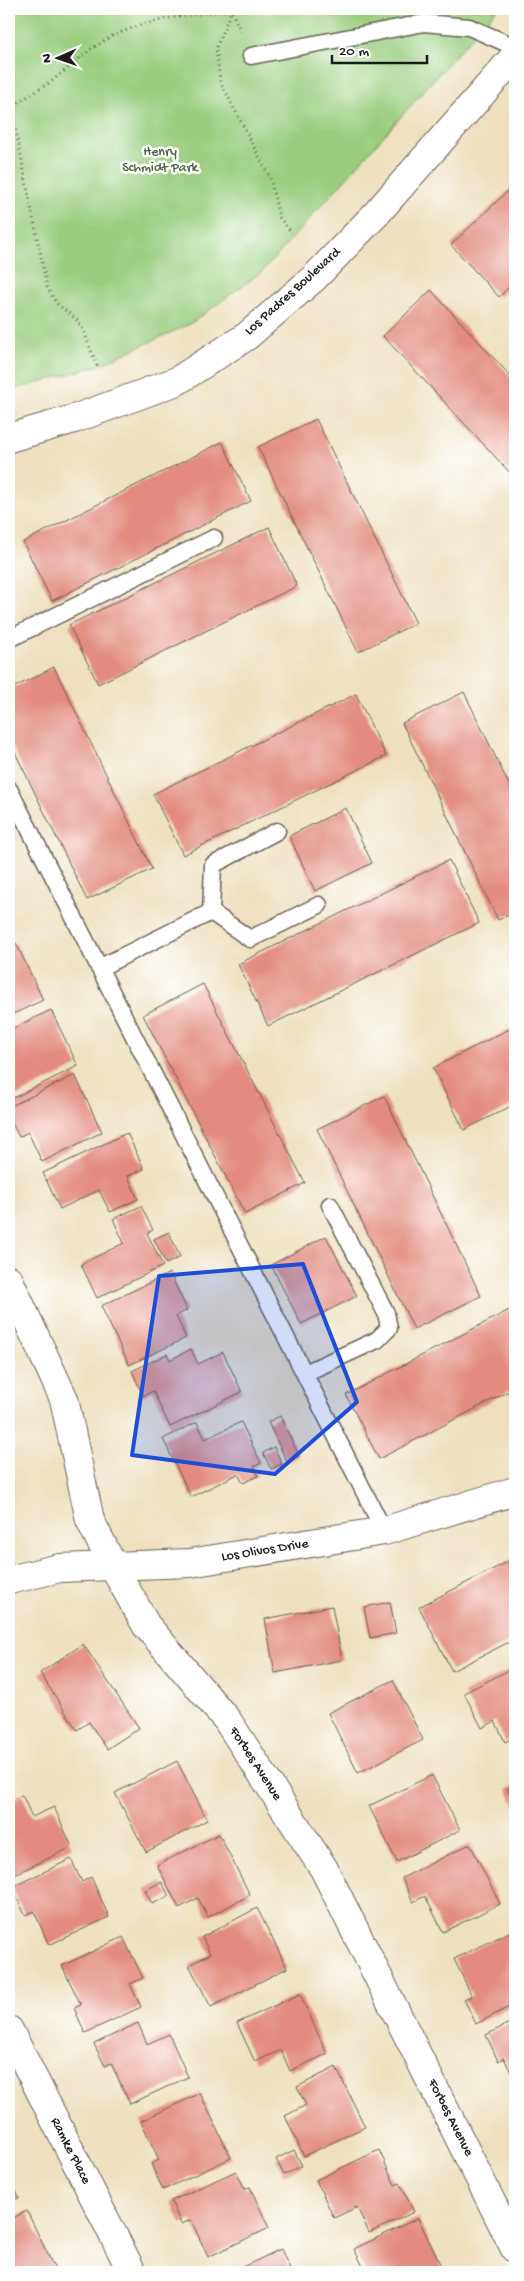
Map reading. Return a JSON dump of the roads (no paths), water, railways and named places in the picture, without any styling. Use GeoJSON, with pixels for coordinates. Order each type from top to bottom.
{"type":"FeatureCollection","features":[{"type":"Feature","properties":{"kind":"street","name":"Los Padres Boulevard"},"geometry":{"type":"LineString","coordinates":[[9,438],[74,419],[177,382],[247,336],[314,278],[376,214],[515,56]]}},
{"type":"Feature","properties":{"kind":"street","name":"Forbes Avenue"},"geometry":{"type":"LineString","coordinates":[[9,1280],[64,1399],[90,1520],[114,1568],[146,1625],[227,1720],[324,1869],[515,2249]]}},
{"type":"Feature","properties":{"kind":"street","name":"Los Olivos Drive"},"geometry":{"type":"LineString","coordinates":[[9,1580],[55,1569],[190,1564],[384,1531],[515,1491]]}},
{"type":"Feature","properties":{"kind":"street","name":"Ramke Place"},"geometry":{"type":"LineString","coordinates":[[9,2030],[132,2272]]}},
{"type":"Feature","properties":{"kind":"lane"},"geometry":{"type":"LineString","coordinates":[[251,56],[424,23],[469,26],[515,47]]}},
{"type":"Feature","properties":{"kind":"lane"},"geometry":{"type":"LineString","coordinates":[[9,639],[214,538]]}},
{"type":"Feature","properties":{"kind":"lane"},"geometry":{"type":"LineString","coordinates":[[9,789],[384,1531]]}},
{"type":"Feature","properties":{"kind":"lane"},"geometry":{"type":"LineString","coordinates":[[211,912],[213,865],[277,831]]}},
{"type":"Feature","properties":{"kind":"lane"},"geometry":{"type":"LineString","coordinates":[[211,912],[250,939],[319,905]]}},
{"type":"Feature","properties":{"kind":"lane"},"geometry":{"type":"LineString","coordinates":[[98,968],[211,912]]}},
{"type":"Feature","properties":{"kind":"lane"},"geometry":{"type":"LineString","coordinates":[[305,1373],[377,1340],[388,1328],[386,1313],[330,1205]]}},
{"type":"Feature","properties":{"kind":"park label","name":"Henry Schmidt Park"},"geometry":{"type":"Point","coordinates":[160,160]}}]}
